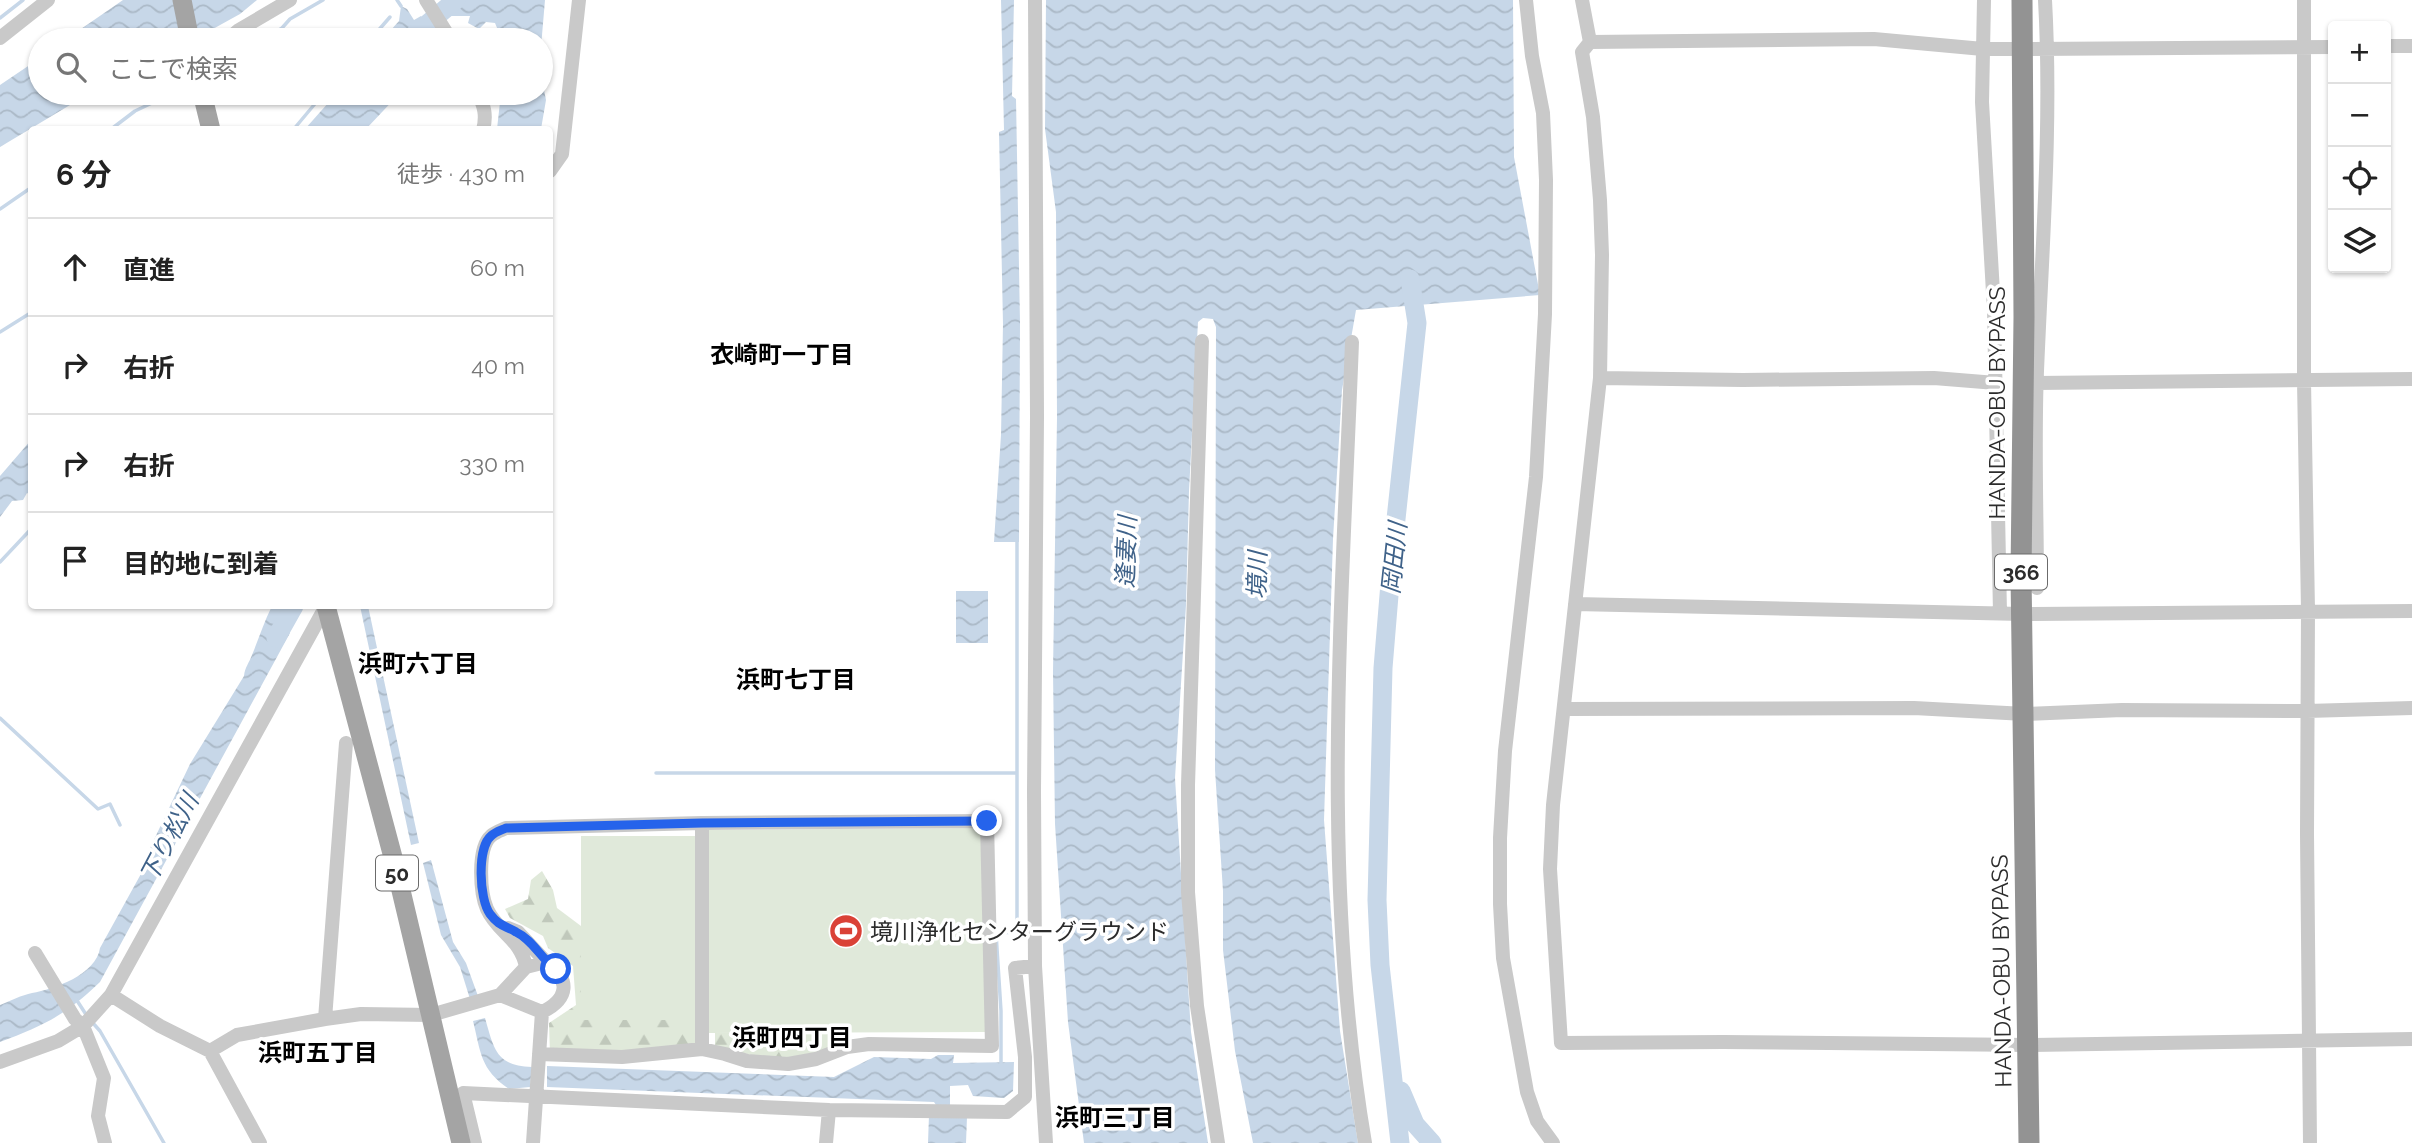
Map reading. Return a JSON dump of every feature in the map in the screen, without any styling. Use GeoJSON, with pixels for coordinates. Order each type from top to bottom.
{"type":"FeatureCollection","features":[{"type":"Feature","properties":{"kind":"highway","name":"HANDA-OBU BYPASS"},"geometry":{"type":"LineString","coordinates":[[2022,0],[2022,614],[2029,1143]]}},
{"type":"Feature","properties":{"kind":"main road"},"geometry":{"type":"LineString","coordinates":[[181,0],[187,28]]}},
{"type":"Feature","properties":{"kind":"main road"},"geometry":{"type":"LineString","coordinates":[[205,105],[210,126]]}},
{"type":"Feature","properties":{"kind":"main road","name":"50"},"geometry":{"type":"LineString","coordinates":[[327,609],[394,861],[461,1143]]}},
{"type":"Feature","properties":{"kind":"street"},"geometry":{"type":"LineString","coordinates":[[0,38],[48,0]]}},
{"type":"Feature","properties":{"kind":"street"},"geometry":{"type":"LineString","coordinates":[[242,28],[290,0]]}},
{"type":"Feature","properties":{"kind":"street"},"geometry":{"type":"LineString","coordinates":[[553,167],[562,154],[579,0]]}},
{"type":"Feature","properties":{"kind":"street"},"geometry":{"type":"LineString","coordinates":[[1035,0],[1035,966],[1046,1143]]}},
{"type":"Feature","properties":{"kind":"street"},"geometry":{"type":"LineString","coordinates":[[1526,0],[1532,56],[1543,113],[1546,180],[1545,314],[1536,477],[1505,751],[1500,838],[1500,904],[1503,958],[1527,1092],[1537,1121],[1553,1143]]}},
{"type":"Feature","properties":{"kind":"street"},"geometry":{"type":"LineString","coordinates":[[1582,0],[1590,42],[1582,52],[1593,117],[1600,200],[1600,379],[1553,805],[1550,869],[1561,1043],[2029,1045],[2412,1039]]}},
{"type":"Feature","properties":{"kind":"street"},"geometry":{"type":"LineString","coordinates":[[1984,0],[1982,102],[1994,310],[2000,613]]}},
{"type":"Feature","properties":{"kind":"street"},"geometry":{"type":"LineString","coordinates":[[2037,588],[2037,383],[2048,48],[2045,0]]}},
{"type":"Feature","properties":{"kind":"street"},"geometry":{"type":"LineString","coordinates":[[2304,0],[2310,1143]]}},
{"type":"Feature","properties":{"kind":"street"},"geometry":{"type":"LineString","coordinates":[[429,3],[444,28]]}},
{"type":"Feature","properties":{"kind":"street"},"geometry":{"type":"LineString","coordinates":[[1590,42],[1874,39],[1983,49],[2014,48]]}},
{"type":"Feature","properties":{"kind":"street"},"geometry":{"type":"LineString","coordinates":[[2391,46],[2412,46]]}},
{"type":"Feature","properties":{"kind":"street"},"geometry":{"type":"LineString","coordinates":[[2031,49],[2328,47]]}},
{"type":"Feature","properties":{"kind":"street"},"geometry":{"type":"LineString","coordinates":[[474,105],[484,124]]}},
{"type":"Feature","properties":{"kind":"street"},"geometry":{"type":"LineString","coordinates":[[483,105],[484,124]]}},
{"type":"Feature","properties":{"kind":"street"},"geometry":{"type":"LineString","coordinates":[[1202,341],[1188,785],[1188,892],[1197,1006],[1218,1143]]}},
{"type":"Feature","properties":{"kind":"street"},"geometry":{"type":"LineString","coordinates":[[1352,342],[1337,711],[1338,842],[1348,1018],[1365,1143]]}},
{"type":"Feature","properties":{"kind":"street"},"geometry":{"type":"LineString","coordinates":[[1600,379],[1934,378],[1996,383]]}},
{"type":"Feature","properties":{"kind":"street"},"geometry":{"type":"LineString","coordinates":[[2037,383],[2412,379]]}},
{"type":"Feature","properties":{"kind":"street"},"geometry":{"type":"LineString","coordinates":[[1575,604],[2022,614],[2412,611]]}},
{"type":"Feature","properties":{"kind":"street"},"geometry":{"type":"LineString","coordinates":[[0,1062],[58,1041],[111,995],[324,609]]}},
{"type":"Feature","properties":{"kind":"street"},"geometry":{"type":"LineString","coordinates":[[1564,709],[1914,708],[2025,714],[2122,710],[2412,708]]}},
{"type":"Feature","properties":{"kind":"street"},"geometry":{"type":"LineString","coordinates":[[325,1019],[346,743]]}},
{"type":"Feature","properties":{"kind":"street"},"geometry":{"type":"LineString","coordinates":[[526,967],[524,953],[488,911],[482,890],[483,849],[491,836],[506,828],[702,823],[987,821],[992,1046],[869,1044],[847,1047],[816,1059],[788,1064],[747,1061],[702,1049],[622,1057],[539,1054]]}},
{"type":"Feature","properties":{"kind":"street"},"geometry":{"type":"LineString","coordinates":[[702,823],[702,1049]]}},
{"type":"Feature","properties":{"kind":"street"},"geometry":{"type":"LineString","coordinates":[[500,926],[518,932],[564,980],[563,993],[557,1005],[542,1012],[500,995]]}},
{"type":"Feature","properties":{"kind":"street"},"geometry":{"type":"LineString","coordinates":[[36,953],[43,967],[84,1021],[104,1078],[98,1116],[105,1143]]}},
{"type":"Feature","properties":{"kind":"street"},"geometry":{"type":"LineString","coordinates":[[210,1051],[237,1035],[325,1019],[361,1014],[432,1015],[500,995],[526,967],[546,962]]}},
{"type":"Feature","properties":{"kind":"street"},"geometry":{"type":"LineString","coordinates":[[475,1143],[463,1093],[829,1110],[1007,1112],[1025,1097],[1025,1057],[1015,968],[1035,966]]}},
{"type":"Feature","properties":{"kind":"street"},"geometry":{"type":"LineString","coordinates":[[111,995],[160,1026],[210,1051],[260,1143]]}},
{"type":"Feature","properties":{"kind":"street"},"geometry":{"type":"LineString","coordinates":[[533,1143],[542,1012]]}},
{"type":"Feature","properties":{"kind":"street"},"geometry":{"type":"LineString","coordinates":[[826,1143],[829,1110]]}},
{"type":"Feature","properties":{"kind":"green space","name":"境川浄化センターグラウンド"},"geometry":{"type":"Polygon","coordinates":[[[984,828],[986,1032],[709,1033],[707,830],[984,828]]]}},
{"type":"Feature","properties":{"kind":"green space"},"geometry":{"type":"Polygon","coordinates":[[[581,836],[696,836],[696,1020],[581,1020],[581,836]]]}},
{"type":"Feature","properties":{"kind":"green space"},"geometry":{"type":"Polygon","coordinates":[[[542,871],[553,890],[557,908],[581,926],[581,1020],[696,1020],[697,1050],[550,1055],[549,1023],[576,1005],[573,966],[548,948],[543,936],[510,918],[505,909],[528,899],[531,880],[542,871]]]}},
{"type":"Feature","properties":{"kind":"green space"},"geometry":{"type":"Polygon","coordinates":[[[834,1032],[839,1040],[838,1051],[788,1064],[715,1046],[715,1033],[834,1032]]]}},
{"type":"Feature","properties":{"kind":"water"},"geometry":{"type":"Polygon","coordinates":[[[123,0],[257,0],[240,14],[215,28],[82,28],[123,0]]]}},
{"type":"Feature","properties":{"kind":"water"},"geometry":{"type":"Polygon","coordinates":[[[443,0],[545,0],[543,28],[497,28],[495,23],[486,22],[477,28],[468,23],[470,16],[449,16],[443,0]]]}},
{"type":"Feature","properties":{"kind":"water"},"geometry":{"type":"Polygon","coordinates":[[[1001,0],[1014,0],[1012,96],[1016,99],[1020,323],[1019,542],[994,542],[1001,435],[1003,324],[999,132],[1004,130],[1001,0]]]}},
{"type":"Feature","properties":{"kind":"water"},"geometry":{"type":"Polygon","coordinates":[[[1046,0],[1513,0],[1514,157],[1540,295],[1356,310],[1342,390],[1333,539],[1324,820],[1340,1031],[1358,1143],[1253,1143],[1235,1051],[1223,950],[1223,891],[1215,770],[1216,327],[1213,319],[1203,318],[1198,322],[1186,605],[1175,778],[1191,1032],[1208,1143],[1084,1143],[1068,1022],[1055,824],[1053,672],[1057,418],[1056,212],[1045,129],[1046,0]]]}},
{"type":"Feature","properties":{"kind":"water"},"geometry":{"type":"Polygon","coordinates":[[[401,6],[407,9],[414,20],[430,15],[434,26],[393,28],[399,21],[401,6]]]}},
{"type":"Feature","properties":{"kind":"water"},"geometry":{"type":"Polygon","coordinates":[[[28,66],[28,105],[70,105],[35,126],[28,126],[28,130],[0,147],[0,85],[28,66]]]}},
{"type":"Feature","properties":{"kind":"water"},"geometry":{"type":"Polygon","coordinates":[[[326,105],[389,105],[369,126],[308,126],[326,105]]]}},
{"type":"Feature","properties":{"kind":"water"},"geometry":{"type":"Polygon","coordinates":[[[500,105],[545,105],[542,126],[497,126],[500,105]]]}},
{"type":"Feature","properties":{"kind":"water"},"geometry":{"type":"Polygon","coordinates":[[[28,443],[28,494],[23,500],[12,501],[0,517],[0,476],[28,443]]]}},
{"type":"Feature","properties":{"kind":"water"},"geometry":{"type":"Polygon","coordinates":[[[956,591],[988,591],[988,643],[956,643],[956,591]]]}},
{"type":"Feature","properties":{"kind":"water"},"geometry":{"type":"Polygon","coordinates":[[[271,609],[288,609],[290,633],[100,982],[53,1018],[0,1042],[0,1005],[73,979],[97,958],[147,863],[151,846],[190,764],[244,676],[271,609]]]}},
{"type":"Feature","properties":{"kind":"water"},"geometry":{"type":"Polygon","coordinates":[[[361,609],[369,609],[419,843],[411,845],[361,609]]]}},
{"type":"Feature","properties":{"kind":"water"},"geometry":{"type":"Polygon","coordinates":[[[431,860],[453,942],[466,963],[478,996],[470,999],[460,967],[441,935],[423,863],[431,860]]]}},
{"type":"Feature","properties":{"kind":"water"},"geometry":{"type":"Polygon","coordinates":[[[485,1018],[498,1054],[511,1063],[532,1067],[530,1087],[509,1089],[499,1082],[487,1067],[473,1021],[485,1018]]]}},
{"type":"Feature","properties":{"kind":"water"},"geometry":{"type":"Polygon","coordinates":[[[938,1055],[954,1055],[953,1063],[1014,1062],[1013,1091],[1004,1098],[973,1096],[968,1085],[950,1086],[950,1107],[936,1105],[934,1102],[547,1087],[547,1066],[834,1077],[874,1057],[931,1059],[938,1055]]]}},
{"type":"Feature","properties":{"kind":"water"},"geometry":{"type":"Polygon","coordinates":[[[929,1115],[967,1117],[966,1143],[928,1143],[929,1115]]]}},
{"type":"Feature","properties":{"kind":"waterway"},"geometry":{"type":"LineString","coordinates":[[0,18],[23,0]]}},
{"type":"Feature","properties":{"kind":"waterway"},"geometry":{"type":"LineString","coordinates":[[282,28],[290,19],[323,0]]}},
{"type":"Feature","properties":{"kind":"waterway"},"geometry":{"type":"LineString","coordinates":[[397,0],[401,6]]}},
{"type":"Feature","properties":{"kind":"waterway"},"geometry":{"type":"LineString","coordinates":[[422,28],[456,0]]}},
{"type":"Feature","properties":{"kind":"waterway"},"geometry":{"type":"LineString","coordinates":[[380,28],[390,17]]}},
{"type":"Feature","properties":{"kind":"waterway"},"geometry":{"type":"LineString","coordinates":[[115,126],[148,105]]}},
{"type":"Feature","properties":{"kind":"waterway"},"geometry":{"type":"LineString","coordinates":[[296,126],[314,105]]}},
{"type":"Feature","properties":{"kind":"waterway"},"geometry":{"type":"LineString","coordinates":[[0,209],[28,190]]}},
{"type":"Feature","properties":{"kind":"waterway","name":"岡田川"},"geometry":{"type":"LineString","coordinates":[[1400,1143],[1380,965],[1377,900],[1383,668],[1417,323],[1410,279]]}},
{"type":"Feature","properties":{"kind":"waterway"},"geometry":{"type":"LineString","coordinates":[[0,332],[28,314]]}},
{"type":"Feature","properties":{"kind":"waterway"},"geometry":{"type":"LineString","coordinates":[[0,562],[28,532]]}},
{"type":"Feature","properties":{"kind":"waterway"},"geometry":{"type":"LineString","coordinates":[[1001,1066],[996,933],[1017,932],[1017,539]]}},
{"type":"Feature","properties":{"kind":"waterway","name":"下り松川"},"geometry":{"type":"LineString","coordinates":[[276,638],[292,609]]}},
{"type":"Feature","properties":{"kind":"waterway"},"geometry":{"type":"LineString","coordinates":[[0,718],[98,809],[110,804],[120,825]]}},
{"type":"Feature","properties":{"kind":"waterway"},"geometry":{"type":"LineString","coordinates":[[656,773],[1016,773]]}},
{"type":"Feature","properties":{"kind":"waterway"},"geometry":{"type":"LineString","coordinates":[[76,999],[87,1016]]}},
{"type":"Feature","properties":{"kind":"waterway"},"geometry":{"type":"LineString","coordinates":[[92,1022],[100,1031],[164,1143]]}},
{"type":"Feature","properties":{"kind":"waterway"},"geometry":{"type":"LineString","coordinates":[[1401,1091],[1415,1124],[1432,1143]]}},
{"type":"Feature","properties":{"kind":"place","name":"境川浄化センターグラウンド"},"geometry":{"type":"Point","coordinates":[846,931]}},
{"type":"Feature","properties":{"kind":"district","name":"衣崎町一丁目"},"geometry":{"type":"Point","coordinates":[782,354]}},
{"type":"Feature","properties":{"kind":"district","name":"浜町六丁目"},"geometry":{"type":"Point","coordinates":[418,663]}},
{"type":"Feature","properties":{"kind":"district","name":"浜町七丁目"},"geometry":{"type":"Point","coordinates":[796,679]}},
{"type":"Feature","properties":{"kind":"district","name":"浜町四丁目"},"geometry":{"type":"Point","coordinates":[792,1037]}},
{"type":"Feature","properties":{"kind":"district","name":"浜町五丁目"},"geometry":{"type":"Point","coordinates":[318,1052]}},
{"type":"Feature","properties":{"kind":"district","name":"浜町三丁目"},"geometry":{"type":"Point","coordinates":[1115,1117]}},
{"type":"Feature","properties":{"kind":"route"},"geometry":{"type":"LineString","coordinates":[[556,969],[518,932],[500,926],[488,911],[482,890],[483,849],[491,836],[506,828],[702,823],[987,821]]}},
{"type":"Feature","properties":{"kind":"water label","name":"逢妻川"},"geometry":{"type":"Point","coordinates":[1126,552]}},
{"type":"Feature","properties":{"kind":"water label","name":"境川"},"geometry":{"type":"Point","coordinates":[1257,575]}}]}
